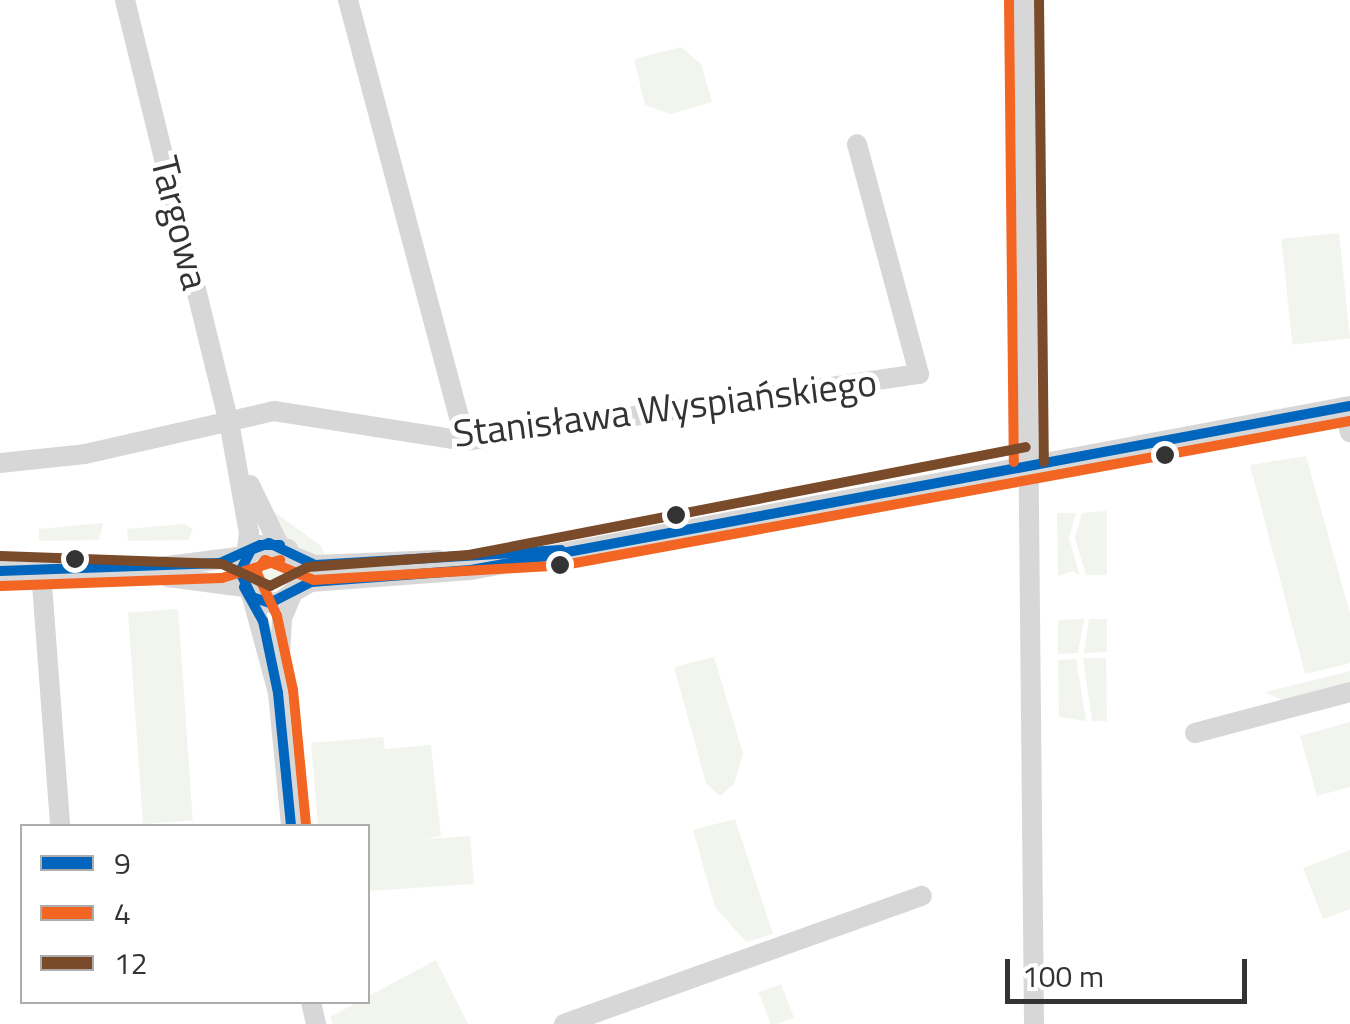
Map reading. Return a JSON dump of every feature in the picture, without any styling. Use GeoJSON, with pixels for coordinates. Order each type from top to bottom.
{"type":"FeatureCollection","features":[{"type":"Feature","properties":{"kind":"street","name":"Targowa"},"geometry":{"type":"LineString","coordinates":[[125,0],[229,422],[249,533],[246,556]]}},
{"type":"Feature","properties":{"kind":"street"},"geometry":{"type":"LineString","coordinates":[[348,0],[465,441]]}},
{"type":"Feature","properties":{"kind":"street"},"geometry":{"type":"LineString","coordinates":[[1024,0],[1034,1024]]}},
{"type":"Feature","properties":{"kind":"street","name":"Stanisława Wyspiańskiego"},"geometry":{"type":"LineString","coordinates":[[0,463],[85,454],[292,412],[465,441],[919,374],[857,144]]}},
{"type":"Feature","properties":{"kind":"street"},"geometry":{"type":"LineString","coordinates":[[127,571],[248,592],[270,602],[332,578],[472,570],[1029,462],[1347,407],[1350,432]]}},
{"type":"Feature","properties":{"kind":"street","name":"Targowa"},"geometry":{"type":"LineString","coordinates":[[234,446],[287,551]]}},
{"type":"Feature","properties":{"kind":"street"},"geometry":{"type":"LineString","coordinates":[[0,570],[127,571],[246,556],[260,545],[287,551],[314,564],[561,550]]}},
{"type":"Feature","properties":{"kind":"street"},"geometry":{"type":"LineString","coordinates":[[287,551],[300,573],[281,626],[278,693],[292,824]]}},
{"type":"Feature","properties":{"kind":"street"},"geometry":{"type":"LineString","coordinates":[[246,556],[248,592],[278,693]]}},
{"type":"Feature","properties":{"kind":"street"},"geometry":{"type":"LineString","coordinates":[[41,571],[60,824]]}},
{"type":"Feature","properties":{"kind":"street"},"geometry":{"type":"LineString","coordinates":[[1196,733],[1350,692]]}},
{"type":"Feature","properties":{"kind":"street"},"geometry":{"type":"LineString","coordinates":[[564,1024],[643,992],[922,896]]}},
{"type":"Feature","properties":{"kind":"shaded area"},"geometry":{"type":"Polygon","coordinates":[[[681,47],[701,64],[712,102],[670,114],[645,105],[634,59],[681,47]]]}},
{"type":"Feature","properties":{"kind":"shaded area"},"geometry":{"type":"Polygon","coordinates":[[[1339,233],[1350,338],[1292,344],[1281,239],[1339,233]]]}},
{"type":"Feature","properties":{"kind":"shaded area"},"geometry":{"type":"Polygon","coordinates":[[[1306,456],[1350,614],[1350,663],[1305,674],[1250,465],[1306,456]]]}},
{"type":"Feature","properties":{"kind":"shaded area"},"geometry":{"type":"Polygon","coordinates":[[[273,511],[321,546],[326,558],[301,551],[279,534],[273,511]]]}},
{"type":"Feature","properties":{"kind":"shaded area"},"geometry":{"type":"Polygon","coordinates":[[[1107,511],[1107,575],[1086,575],[1075,538],[1082,513],[1107,511]]]}},
{"type":"Feature","properties":{"kind":"shaded area"},"geometry":{"type":"Polygon","coordinates":[[[1057,513],[1076,513],[1069,538],[1080,576],[1073,571],[1058,576],[1057,513]]]}},
{"type":"Feature","properties":{"kind":"shaded area"},"geometry":{"type":"Polygon","coordinates":[[[103,523],[99,540],[39,541],[39,529],[103,523]]]}},
{"type":"Feature","properties":{"kind":"shaded area"},"geometry":{"type":"Polygon","coordinates":[[[184,524],[193,529],[188,540],[128,541],[127,529],[184,524]]]}},
{"type":"Feature","properties":{"kind":"shaded area"},"geometry":{"type":"Polygon","coordinates":[[[268,553],[281,559],[287,572],[281,585],[268,591],[255,585],[249,572],[255,559],[268,553]]]}},
{"type":"Feature","properties":{"kind":"shaded area"},"geometry":{"type":"Polygon","coordinates":[[[178,609],[193,820],[143,824],[128,612],[178,609]]]}},
{"type":"Feature","properties":{"kind":"shaded area"},"geometry":{"type":"Polygon","coordinates":[[[1084,619],[1078,653],[1058,654],[1058,620],[1084,619]]]}},
{"type":"Feature","properties":{"kind":"shaded area"},"geometry":{"type":"Polygon","coordinates":[[[1089,619],[1107,619],[1107,652],[1084,653],[1089,619]]]}},
{"type":"Feature","properties":{"kind":"shaded area"},"geometry":{"type":"Polygon","coordinates":[[[714,657],[743,753],[734,784],[720,796],[706,783],[674,667],[714,657]]]}},
{"type":"Feature","properties":{"kind":"shaded area"},"geometry":{"type":"Polygon","coordinates":[[[1083,658],[1106,658],[1107,721],[1092,721],[1083,658]]]}},
{"type":"Feature","properties":{"kind":"shaded area"},"geometry":{"type":"Polygon","coordinates":[[[1077,659],[1086,721],[1059,717],[1058,660],[1077,659]]]}},
{"type":"Feature","properties":{"kind":"shaded area"},"geometry":{"type":"Polygon","coordinates":[[[1350,671],[1350,684],[1284,701],[1265,692],[1350,671]]]}},
{"type":"Feature","properties":{"kind":"shaded area"},"geometry":{"type":"Polygon","coordinates":[[[1350,722],[1350,787],[1317,796],[1300,736],[1350,722]]]}},
{"type":"Feature","properties":{"kind":"shaded area"},"geometry":{"type":"Polygon","coordinates":[[[383,737],[385,749],[431,745],[441,836],[423,839],[470,836],[474,884],[370,891],[370,824],[318,824],[311,743],[383,737]]]}},
{"type":"Feature","properties":{"kind":"shaded area"},"geometry":{"type":"Polygon","coordinates":[[[735,819],[773,934],[746,942],[715,907],[693,830],[735,819]]]}},
{"type":"Feature","properties":{"kind":"shaded area"},"geometry":{"type":"Polygon","coordinates":[[[1350,850],[1350,909],[1323,919],[1303,868],[1350,850]]]}},
{"type":"Feature","properties":{"kind":"shaded area"},"geometry":{"type":"Polygon","coordinates":[[[436,960],[468,1024],[333,1024],[330,1017],[354,1004],[370,1004],[370,995],[436,960]]]}},
{"type":"Feature","properties":{"kind":"shaded area"},"geometry":{"type":"Polygon","coordinates":[[[781,984],[794,1018],[771,1024],[759,993],[781,984]]]}},
{"type":"Feature","properties":{"kind":"transit line","name":"4"},"geometry":{"type":"LineString","coordinates":[[1009,0],[1014,462]]}},
{"type":"Feature","properties":{"kind":"transit line","name":"12"},"geometry":{"type":"LineString","coordinates":[[1039,0],[1044,462]]}},
{"type":"Feature","properties":{"kind":"transit line","name":"9"},"geometry":{"type":"LineString","coordinates":[[561,550],[315,565],[269,543],[251,550],[240,572],[252,597],[270,603],[311,582],[471,570],[1350,406]]}},
{"type":"Feature","properties":{"kind":"transit line","name":"4"},"geometry":{"type":"LineString","coordinates":[[306,824],[293,690],[277,616],[256,571],[265,560],[314,580],[564,565],[1350,421]]}},
{"type":"Feature","properties":{"kind":"transit line","name":"12"},"geometry":{"type":"LineString","coordinates":[[1,556],[222,564],[270,586],[308,567],[469,555],[1026,447]]}},
{"type":"Feature","properties":{"kind":"transit line","name":"9"},"geometry":{"type":"LineString","coordinates":[[0,571],[220,563],[260,545],[280,545]]}},
{"type":"Feature","properties":{"kind":"transit line","name":"4"},"geometry":{"type":"LineString","coordinates":[[1,586],[222,578],[280,560]]}},
{"type":"Feature","properties":{"kind":"transit line","name":"9"},"geometry":{"type":"LineString","coordinates":[[244,587],[263,621],[278,693],[291,824]]}}]}
